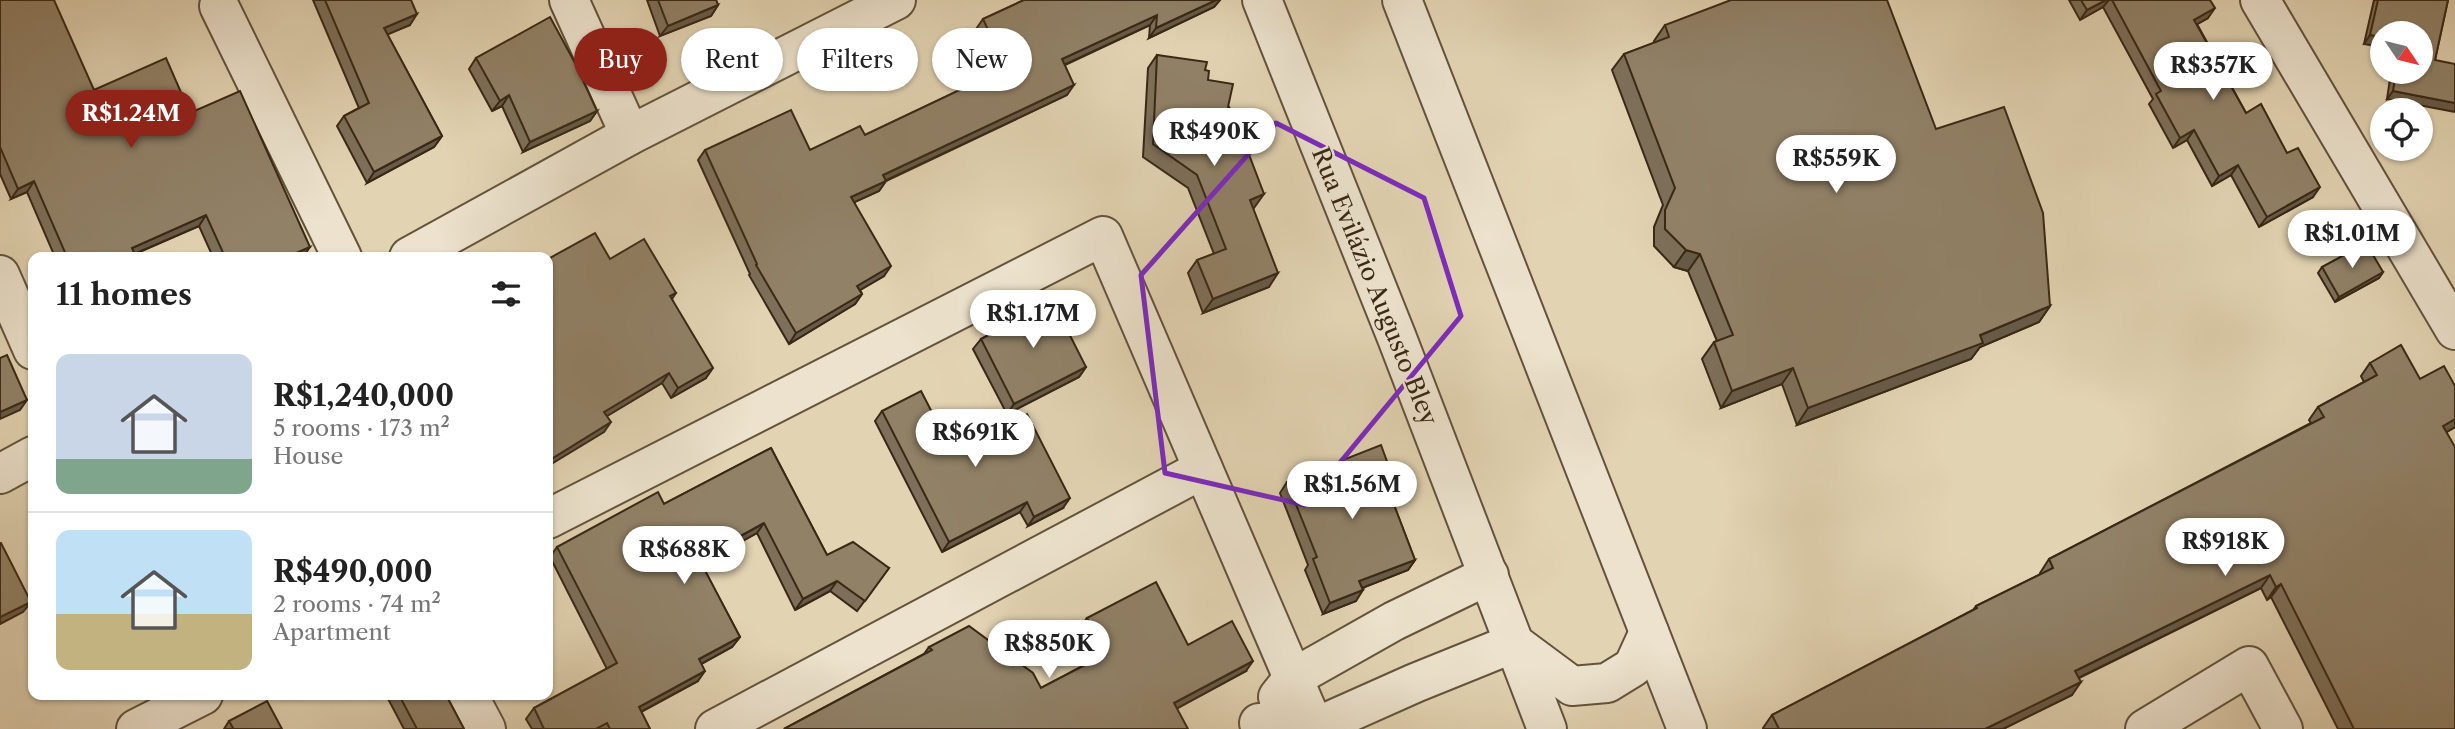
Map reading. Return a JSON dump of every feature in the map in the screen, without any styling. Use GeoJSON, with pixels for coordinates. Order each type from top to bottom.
{"type":"FeatureCollection","features":[{"type":"Feature","properties":{"kind":"street"},"geometry":{"type":"LineString","coordinates":[[569,0],[630,135]]}},
{"type":"Feature","properties":{"kind":"street"},"geometry":{"type":"LineString","coordinates":[[417,252],[630,135],[896,0]]}},
{"type":"Feature","properties":{"kind":"street","name":"Rua Evilázio Augusto Bley"},"geometry":{"type":"LineString","coordinates":[[1262,0],[1547,729]]}},
{"type":"Feature","properties":{"kind":"street"},"geometry":{"type":"LineString","coordinates":[[1402,0],[1687,729]]}},
{"type":"Feature","properties":{"kind":"street"},"geometry":{"type":"LineString","coordinates":[[2260,0],[2442,287],[2455,330]]}},
{"type":"Feature","properties":{"kind":"street"},"geometry":{"type":"LineString","coordinates":[[219,6],[340,252]]}},
{"type":"Feature","properties":{"kind":"street"},"geometry":{"type":"LineString","coordinates":[[553,516],[1103,236],[1315,728]]}},
{"type":"Feature","properties":{"kind":"street"},"geometry":{"type":"LineString","coordinates":[[0,275],[28,339]]}},
{"type":"Feature","properties":{"kind":"street"},"geometry":{"type":"LineString","coordinates":[[0,474],[28,459]]}},
{"type":"Feature","properties":{"kind":"street"},"geometry":{"type":"LineString","coordinates":[[715,729],[1203,470]]}},
{"type":"Feature","properties":{"kind":"street"},"geometry":{"type":"LineString","coordinates":[[1254,726],[1293,678],[1394,621],[1489,575]]}},
{"type":"Feature","properties":{"kind":"street"},"geometry":{"type":"LineString","coordinates":[[1254,726],[1315,728],[1415,683],[1514,643],[1572,686],[1607,683],[1633,667],[1649,632]]}},
{"type":"Feature","properties":{"kind":"street"},"geometry":{"type":"LineString","coordinates":[[2145,729],[2249,666],[2283,729]]}},
{"type":"Feature","properties":{"kind":"street"},"geometry":{"type":"LineString","coordinates":[[136,729],[194,700]]}},
{"type":"Feature","properties":{"kind":"street"},"geometry":{"type":"LineString","coordinates":[[471,700],[486,729]]}},
{"type":"Feature","properties":{"kind":"highlighted area"},"geometry":{"type":"Polygon","coordinates":[[[1276,123],[1424,198],[1461,316],[1305,505],[1165,473],[1141,275],[1276,123]]]}},
{"type":"Feature","properties":{"kind":"building"},"geometry":{"type":"Polygon","coordinates":[[[0,0],[54,0],[94,90],[166,58],[190,113],[240,91],[310,247],[298,252],[223,252],[206,215],[132,248],[134,252],[65,252],[34,181],[18,189],[0,147],[0,0]]]}},
{"type":"Feature","properties":{"kind":"building"},"geometry":{"type":"Polygon","coordinates":[[[325,0],[411,0],[417,14],[384,28],[442,136],[374,172],[344,116],[369,103],[325,0]]]}},
{"type":"Feature","properties":{"kind":"building"},"geometry":{"type":"Polygon","coordinates":[[[658,0],[716,0],[718,5],[668,26],[658,0]]]}},
{"type":"Feature","properties":{"kind":"building"},"geometry":{"type":"Polygon","coordinates":[[[1024,0],[1216,0],[1156,28],[1157,15],[1062,59],[1074,85],[883,175],[886,181],[851,197],[891,266],[857,286],[862,294],[796,333],[756,265],[705,150],[791,110],[810,150],[860,126],[865,135],[958,91],[1032,91],[1032,28],[987,28],[983,19],[1024,0]]]}},
{"type":"Feature","properties":{"kind":"building"},"geometry":{"type":"Polygon","coordinates":[[[1731,0],[1887,0],[1936,129],[2004,107],[2043,213],[2050,306],[1980,335],[1983,343],[1808,408],[1793,368],[1732,391],[1714,342],[1733,335],[1700,254],[1686,250],[1665,229],[1665,210],[1675,188],[1624,54],[1669,37],[1665,25],[1731,0]]]}},
{"type":"Feature","properties":{"kind":"building"},"geometry":{"type":"Polygon","coordinates":[[[2081,0],[2106,0],[2087,10],[2081,0]]]}},
{"type":"Feature","properties":{"kind":"building"},"geometry":{"type":"Polygon","coordinates":[[[2112,0],[2210,0],[2215,8],[2194,20],[2246,113],[2261,104],[2287,153],[2298,148],[2320,187],[2267,217],[2238,165],[2219,176],[2194,130],[2180,138],[2156,94],[2161,91],[2112,0]]]}},
{"type":"Feature","properties":{"kind":"building"},"geometry":{"type":"Polygon","coordinates":[[[2378,0],[2448,0],[2435,60],[2455,64],[2455,103],[2393,91],[2394,84],[2433,84],[2433,21],[2373,21],[2378,0]]]}},
{"type":"Feature","properties":{"kind":"building"},"geometry":{"type":"Polygon","coordinates":[[[550,17],[574,61],[574,91],[588,91],[597,111],[530,142],[509,95],[500,101],[476,58],[550,17]]]}},
{"type":"Feature","properties":{"kind":"building"},"geometry":{"type":"Polygon","coordinates":[[[1157,55],[1207,62],[1205,70],[1209,71],[1208,80],[1233,84],[1228,107],[1253,138],[1245,144],[1264,194],[1250,200],[1278,273],[1213,299],[1197,260],[1226,249],[1197,175],[1153,144],[1157,55]]]}},
{"type":"Feature","properties":{"kind":"building"},"geometry":{"type":"Polygon","coordinates":[[[595,233],[610,259],[644,239],[676,293],[670,296],[713,368],[678,388],[669,373],[604,412],[611,422],[553,458],[553,256],[595,233]]]}},
{"type":"Feature","properties":{"kind":"building"},"geometry":{"type":"Polygon","coordinates":[[[2366,243],[2383,272],[2339,297],[2322,267],[2366,243]]]}},
{"type":"Feature","properties":{"kind":"building"},"geometry":{"type":"Polygon","coordinates":[[[1048,292],[1086,367],[1014,404],[981,339],[1018,320],[1013,310],[1048,292]]]}},
{"type":"Feature","properties":{"kind":"building"},"geometry":{"type":"Polygon","coordinates":[[[2401,345],[2420,379],[2444,366],[2455,386],[2455,419],[2443,426],[2455,447],[2455,729],[2354,729],[2281,584],[2276,587],[2270,575],[2075,671],[2081,682],[1985,729],[1779,729],[1772,715],[2053,568],[2049,559],[2324,417],[2318,407],[2377,375],[2370,363],[2401,345]]]}},
{"type":"Feature","properties":{"kind":"building"},"geometry":{"type":"Polygon","coordinates":[[[7,355],[27,400],[0,412],[0,358],[7,355]]]}},
{"type":"Feature","properties":{"kind":"building"},"geometry":{"type":"Polygon","coordinates":[[[921,391],[953,453],[1027,414],[1070,498],[1034,517],[1027,502],[949,542],[882,411],[921,391]]]}},
{"type":"Feature","properties":{"kind":"building"},"geometry":{"type":"Polygon","coordinates":[[[1381,445],[1396,486],[1388,489],[1415,560],[1359,581],[1363,590],[1330,603],[1313,559],[1317,557],[1287,482],[1381,445]]]}},
{"type":"Feature","properties":{"kind":"building"},"geometry":{"type":"Polygon","coordinates":[[[771,448],[827,555],[853,542],[889,568],[865,601],[837,581],[803,599],[764,523],[699,559],[740,637],[699,659],[705,671],[639,707],[650,729],[610,729],[607,723],[596,729],[544,729],[534,708],[617,663],[557,547],[658,492],[664,504],[771,448]]]}},
{"type":"Feature","properties":{"kind":"building"},"geometry":{"type":"Polygon","coordinates":[[[1,543],[28,596],[28,603],[0,617],[1,543]]]}},
{"type":"Feature","properties":{"kind":"building"},"geometry":{"type":"Polygon","coordinates":[[[1156,582],[1188,645],[1232,621],[1253,661],[1174,703],[1188,729],[784,729],[932,650],[929,647],[969,626],[1033,673],[1041,688],[1106,654],[1087,618],[1156,582]]]}},
{"type":"Feature","properties":{"kind":"building"},"geometry":{"type":"Polygon","coordinates":[[[402,700],[449,700],[464,729],[417,729],[402,700]]]}},
{"type":"Feature","properties":{"kind":"building"},"geometry":{"type":"Polygon","coordinates":[[[267,701],[282,729],[232,729],[229,721],[267,701]]]}}]}
